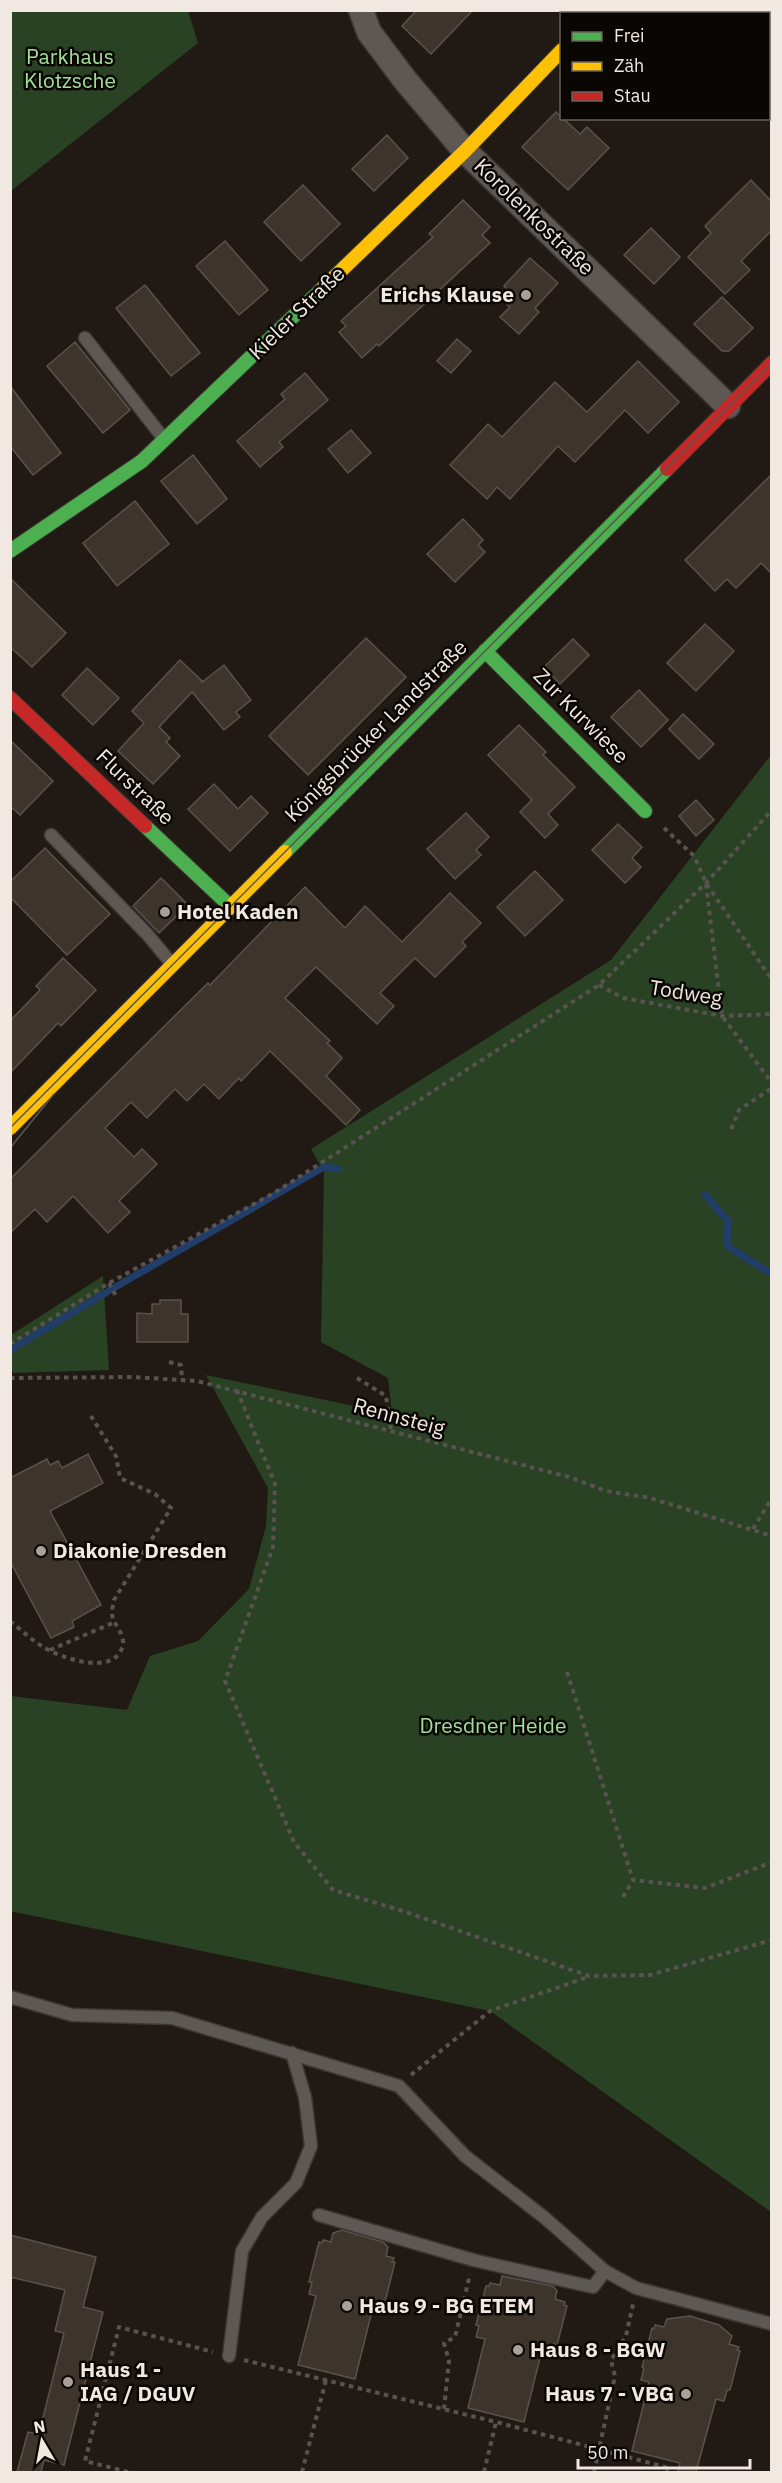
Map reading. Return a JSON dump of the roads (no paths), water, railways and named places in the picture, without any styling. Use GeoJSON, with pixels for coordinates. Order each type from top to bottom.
{"type":"FeatureCollection","features":[{"type":"Feature","properties":{"kind":"street","name":"Korolenkostraße"},"geometry":{"type":"LineString","coordinates":[[361,10],[369,32],[465,151],[728,406]]}},
{"type":"Feature","properties":{"kind":"street","name":"Kieler Straße"},"geometry":{"type":"LineString","coordinates":[[10,551],[142,461],[465,151],[560,51]]}},
{"type":"Feature","properties":{"kind":"street","name":"Königsbrücker Landstraße"},"geometry":{"type":"LineString","coordinates":[[11,1126],[771,363]]}},
{"type":"Feature","properties":{"kind":"street","name":"Zur Kurwiese"},"geometry":{"type":"LineString","coordinates":[[485,651],[645,811]]}},
{"type":"Feature","properties":{"kind":"street","name":"Flurstraße"},"geometry":{"type":"LineString","coordinates":[[10,698],[231,907]]}},
{"type":"Feature","properties":{"kind":"lane"},"geometry":{"type":"LineString","coordinates":[[85,339],[165,440]]}},
{"type":"Feature","properties":{"kind":"lane"},"geometry":{"type":"LineString","coordinates":[[51,836],[147,934],[173,965]]}},
{"type":"Feature","properties":{"kind":"lane"},"geometry":{"type":"LineString","coordinates":[[10,1997],[72,2015],[172,2018],[399,2086],[465,2156],[545,2218],[605,2271],[636,2288],[771,2324]]}},
{"type":"Feature","properties":{"kind":"lane"},"geometry":{"type":"LineString","coordinates":[[229,2356],[242,2251],[262,2217],[296,2183],[311,2146],[306,2097],[292,2053]]}},
{"type":"Feature","properties":{"kind":"lane"},"geometry":{"type":"LineString","coordinates":[[320,2215],[473,2260],[593,2287],[605,2271]]}},
{"type":"Feature","properties":{"kind":"waterway"},"geometry":{"type":"LineString","coordinates":[[10,1350],[324,1167],[338,1169]]}},
{"type":"Feature","properties":{"kind":"waterway"},"geometry":{"type":"LineString","coordinates":[[705,1195],[728,1221],[727,1246],[772,1274]]}},
{"type":"Feature","properties":{"kind":"tram line"},"geometry":{"type":"LineString","coordinates":[[10,1128],[772,363]]}},
{"type":"Feature","properties":{"kind":"tram line"},"geometry":{"type":"LineString","coordinates":[[10,1148],[54,1094]]}},
{"type":"Feature","properties":{"kind":"place","name":"Erichs Klause"},"geometry":{"type":"Point","coordinates":[526,295]}},
{"type":"Feature","properties":{"kind":"place","name":"Hotel Kaden"},"geometry":{"type":"Point","coordinates":[165,912]}},
{"type":"Feature","properties":{"kind":"place","name":"Diakonie Dresden"},"geometry":{"type":"Point","coordinates":[41,1551]}},
{"type":"Feature","properties":{"kind":"place","name":"Haus 9 - BG ETEM"},"geometry":{"type":"Point","coordinates":[347,2306]}},
{"type":"Feature","properties":{"kind":"place","name":"Haus 8 - BGW"},"geometry":{"type":"Point","coordinates":[518,2350]}},
{"type":"Feature","properties":{"kind":"place","name":"Haus 1 - IAG / DGUV"},"geometry":{"type":"Point","coordinates":[68,2382]}},
{"type":"Feature","properties":{"kind":"place","name":"Haus 7 - VBG"},"geometry":{"type":"Point","coordinates":[686,2394]}},
{"type":"Feature","properties":{"kind":"park label","name":"Parkhaus Klotzsche"},"geometry":{"type":"Point","coordinates":[70,69]}},
{"type":"Feature","properties":{"kind":"park label","name":"Dresdner Heide"},"geometry":{"type":"Point","coordinates":[493,1726]}}]}
